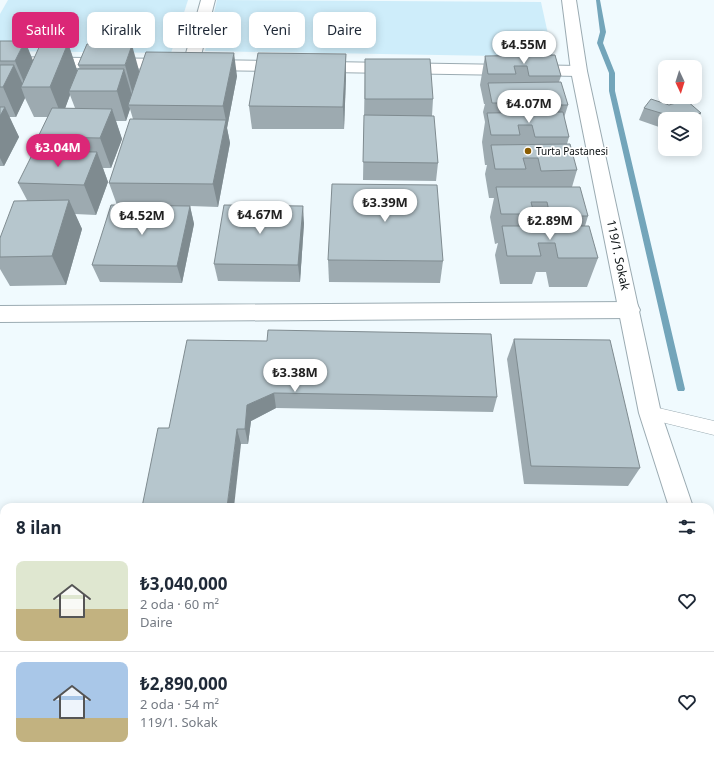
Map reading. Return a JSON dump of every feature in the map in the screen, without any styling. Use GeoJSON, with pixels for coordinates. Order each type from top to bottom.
{"type":"FeatureCollection","features":[{"type":"Feature","properties":{"kind":"street"},"geometry":{"type":"LineString","coordinates":[[191,64],[208,0]]}},
{"type":"Feature","properties":{"kind":"street","name":"119/1. Sokak"},"geometry":{"type":"LineString","coordinates":[[569,0],[579,71],[630,310],[650,413],[679,503]]}},
{"type":"Feature","properties":{"kind":"street"},"geometry":{"type":"LineString","coordinates":[[0,62],[579,71]]}},
{"type":"Feature","properties":{"kind":"street"},"geometry":{"type":"LineString","coordinates":[[0,314],[630,310]]}},
{"type":"Feature","properties":{"kind":"lane"},"geometry":{"type":"LineString","coordinates":[[650,413],[714,428]]}},
{"type":"Feature","properties":{"kind":"shaded area"},"geometry":{"type":"Polygon","coordinates":[[[8,0],[188,0],[184,12],[163,12],[163,48],[173,48],[171,53],[0,51],[0,14],[8,0]]]}},
{"type":"Feature","properties":{"kind":"shaded area"},"geometry":{"type":"Polygon","coordinates":[[[217,0],[541,2],[553,57],[205,51],[206,48],[241,48],[241,12],[214,12],[217,0]]]}},
{"type":"Feature","properties":{"kind":"building"},"geometry":{"type":"Polygon","coordinates":[[[0,41],[12,41],[12,48],[22,48],[15,61],[0,61],[0,41]]]}},
{"type":"Feature","properties":{"kind":"building"},"geometry":{"type":"Polygon","coordinates":[[[87,44],[87,48],[131,48],[125,65],[78,65],[87,44]]]}},
{"type":"Feature","properties":{"kind":"building"},"geometry":{"type":"Polygon","coordinates":[[[39,48],[66,48],[50,87],[21,87],[39,48]]]}},
{"type":"Feature","properties":{"kind":"building"},"geometry":{"type":"Polygon","coordinates":[[[146,52],[234,53],[223,106],[128,105],[146,52]]]}},
{"type":"Feature","properties":{"kind":"building"},"geometry":{"type":"Polygon","coordinates":[[[258,53],[346,54],[343,107],[249,106],[258,53]]]}},
{"type":"Feature","properties":{"kind":"building"},"geometry":{"type":"Polygon","coordinates":[[[555,55],[561,76],[529,76],[527,66],[514,66],[516,74],[488,74],[485,56],[555,55]]]}},
{"type":"Feature","properties":{"kind":"building"},"geometry":{"type":"Polygon","coordinates":[[[365,59],[430,59],[433,99],[365,99],[365,59]]]}},
{"type":"Feature","properties":{"kind":"building"},"geometry":{"type":"Polygon","coordinates":[[[0,65],[14,65],[3,87],[0,87],[0,65]]]}},
{"type":"Feature","properties":{"kind":"building"},"geometry":{"type":"Polygon","coordinates":[[[78,69],[124,69],[117,91],[69,91],[78,69]]]}},
{"type":"Feature","properties":{"kind":"building"},"geometry":{"type":"Polygon","coordinates":[[[561,82],[568,105],[535,105],[532,94],[519,94],[521,103],[492,103],[488,83],[561,82]]]}},
{"type":"Feature","properties":{"kind":"building"},"geometry":{"type":"Polygon","coordinates":[[[651,99],[658,101],[658,104],[691,104],[700,112],[658,112],[644,108],[651,99]]]}},
{"type":"Feature","properties":{"kind":"building"},"geometry":{"type":"Polygon","coordinates":[[[0,107],[5,107],[0,116],[0,107]]]}},
{"type":"Feature","properties":{"kind":"building"},"geometry":{"type":"Polygon","coordinates":[[[52,108],[112,109],[100,138],[38,137],[52,108]]]}},
{"type":"Feature","properties":{"kind":"building"},"geometry":{"type":"Polygon","coordinates":[[[563,112],[569,137],[535,137],[532,125],[518,125],[520,135],[491,135],[487,113],[563,112]]]}},
{"type":"Feature","properties":{"kind":"building"},"geometry":{"type":"Polygon","coordinates":[[[364,115],[434,116],[438,163],[363,162],[364,115]]]}},
{"type":"Feature","properties":{"kind":"building"},"geometry":{"type":"Polygon","coordinates":[[[130,119],[226,120],[213,184],[109,183],[130,119]]]}},
{"type":"Feature","properties":{"kind":"building"},"geometry":{"type":"Polygon","coordinates":[[[570,144],[577,170],[541,171],[538,158],[523,158],[526,169],[495,169],[491,145],[570,144]]]}},
{"type":"Feature","properties":{"kind":"building"},"geometry":{"type":"Polygon","coordinates":[[[34,151],[97,152],[84,185],[18,183],[34,151]]]}},
{"type":"Feature","properties":{"kind":"building"},"geometry":{"type":"Polygon","coordinates":[[[332,184],[437,185],[443,261],[328,260],[332,184]]]}},
{"type":"Feature","properties":{"kind":"building"},"geometry":{"type":"Polygon","coordinates":[[[496,187],[580,187],[588,216],[550,216],[547,202],[531,202],[534,214],[501,214],[496,187]]]}},
{"type":"Feature","properties":{"kind":"building"},"geometry":{"type":"Polygon","coordinates":[[[69,200],[52,256],[0,257],[0,238],[14,201],[69,200]]]}},
{"type":"Feature","properties":{"kind":"building"},"geometry":{"type":"Polygon","coordinates":[[[111,205],[190,206],[177,266],[92,265],[111,205]]]}},
{"type":"Feature","properties":{"kind":"building"},"geometry":{"type":"Polygon","coordinates":[[[224,205],[303,206],[298,265],[214,264],[224,205]]]}},
{"type":"Feature","properties":{"kind":"building"},"geometry":{"type":"Polygon","coordinates":[[[502,226],[589,226],[598,258],[558,258],[555,243],[538,243],[541,256],[507,256],[502,226]]]}},
{"type":"Feature","properties":{"kind":"building"},"geometry":{"type":"Polygon","coordinates":[[[268,330],[491,334],[497,397],[274,393],[247,405],[245,429],[237,429],[228,503],[143,503],[158,428],[169,428],[187,340],[267,341],[268,330]]]}},
{"type":"Feature","properties":{"kind":"building"},"geometry":{"type":"Polygon","coordinates":[[[514,339],[610,340],[640,468],[531,466],[514,339]]]}},
{"type":"Feature","properties":{"kind":"waterway"},"geometry":{"type":"LineString","coordinates":[[598,0],[603,32],[600,43],[612,73],[612,91],[681,389]]}},
{"type":"Feature","properties":{"kind":"place","name":"Turta Pastanesi"},"geometry":{"type":"Point","coordinates":[528,151]}}]}
